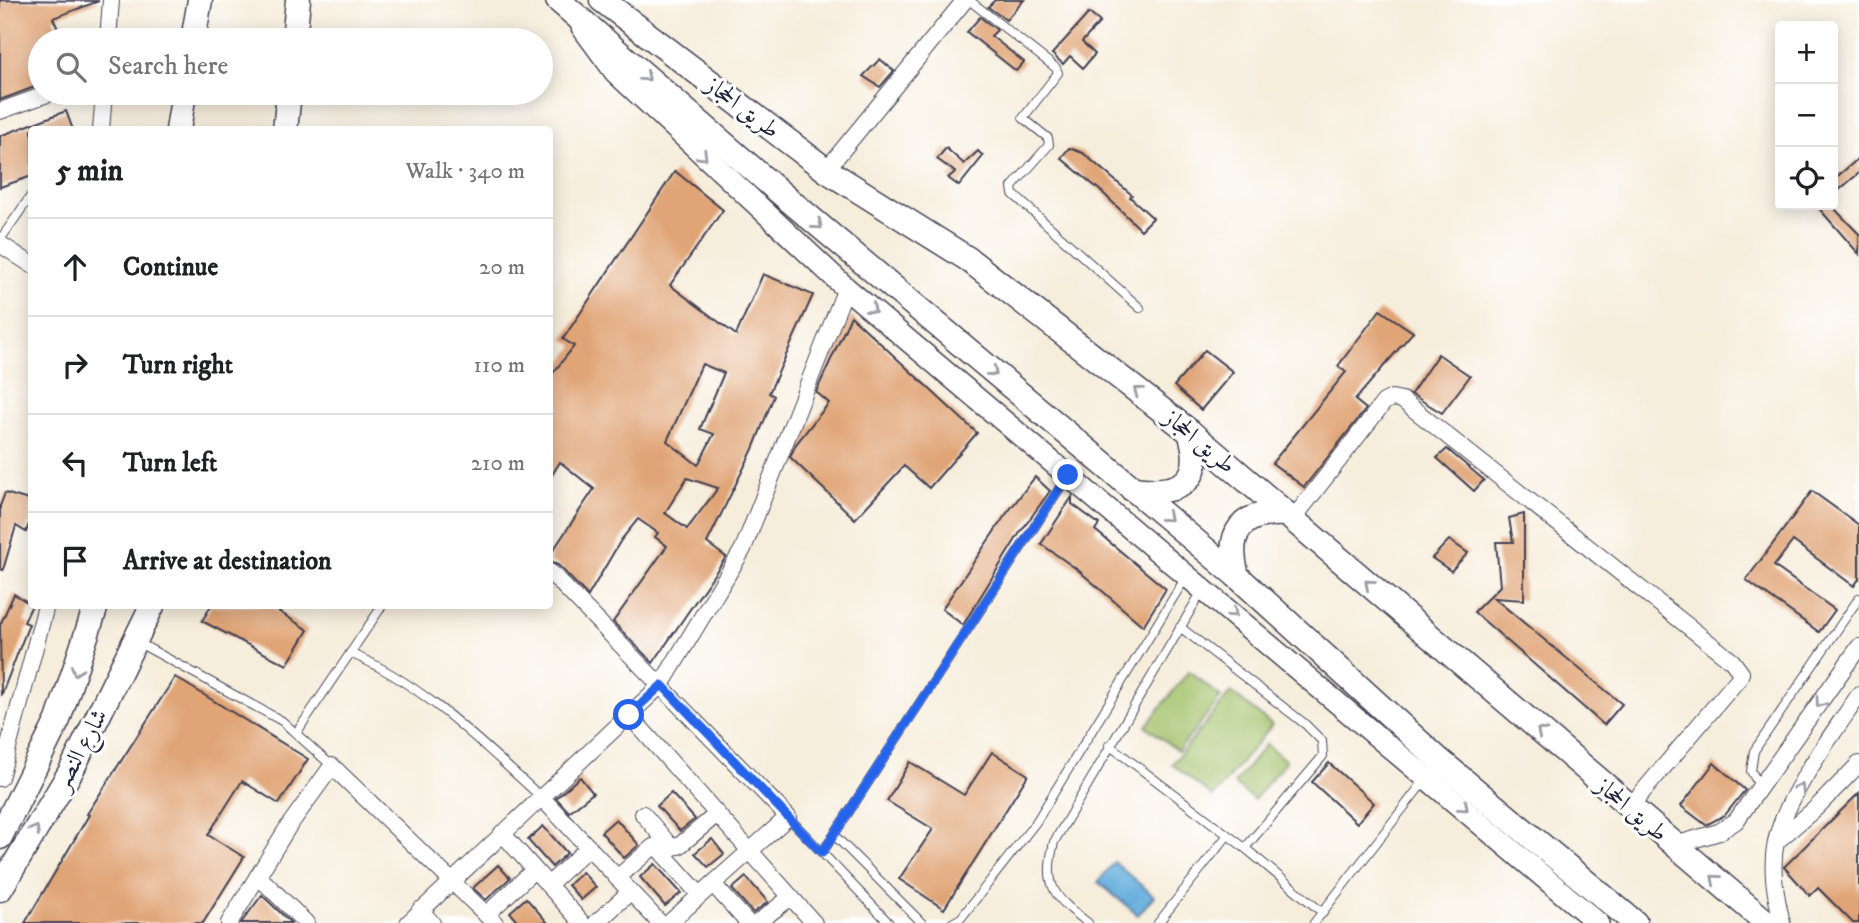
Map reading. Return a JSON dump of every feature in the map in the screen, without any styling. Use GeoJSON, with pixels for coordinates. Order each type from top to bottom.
{"type":"FeatureCollection","features":[{"type":"Feature","properties":{"kind":"main road"},"geometry":{"type":"LineString","coordinates":[[195,28],[200,0]]}},
{"type":"Feature","properties":{"kind":"main road"},"geometry":{"type":"LineString","coordinates":[[295,28],[298,0]]}},
{"type":"Feature","properties":{"kind":"main road","name":"طريق الحجاز"},"geometry":{"type":"LineString","coordinates":[[602,0],[827,170],[968,259],[1190,432],[1767,923]]}},
{"type":"Feature","properties":{"kind":"main road"},"geometry":{"type":"LineString","coordinates":[[567,8],[615,72],[846,288],[1195,582],[1434,768]]}},
{"type":"Feature","properties":{"kind":"main road"},"geometry":{"type":"LineString","coordinates":[[567,8],[777,190],[1237,576],[1434,768],[1602,918],[1635,923]]}},
{"type":"Feature","properties":{"kind":"main road"},"geometry":{"type":"LineString","coordinates":[[179,126],[182,105]]}},
{"type":"Feature","properties":{"kind":"main road"},"geometry":{"type":"LineString","coordinates":[[285,126],[288,105]]}},
{"type":"Feature","properties":{"kind":"main road"},"geometry":{"type":"LineString","coordinates":[[1132,489],[1156,492],[1177,488],[1192,476],[1197,463],[1190,432]]}},
{"type":"Feature","properties":{"kind":"main road"},"geometry":{"type":"LineString","coordinates":[[1237,576],[1232,558],[1233,542],[1247,521],[1263,513],[1290,517]]}},
{"type":"Feature","properties":{"kind":"main road","name":"شارع النصر"},"geometry":{"type":"LineString","coordinates":[[0,837],[58,720],[95,609]]}},
{"type":"Feature","properties":{"kind":"main road","name":"شارع النصر"},"geometry":{"type":"LineString","coordinates":[[0,889],[71,771],[151,609]]}},
{"type":"Feature","properties":{"kind":"street"},"geometry":{"type":"LineString","coordinates":[[109,28],[111,0]]}},
{"type":"Feature","properties":{"kind":"street"},"geometry":{"type":"LineString","coordinates":[[827,170],[967,0]]}},
{"type":"Feature","properties":{"kind":"street"},"geometry":{"type":"LineString","coordinates":[[0,111],[28,101]]}},
{"type":"Feature","properties":{"kind":"street"},"geometry":{"type":"LineString","coordinates":[[101,126],[103,105]]}},
{"type":"Feature","properties":{"kind":"street"},"geometry":{"type":"LineString","coordinates":[[0,242],[28,262]]}},
{"type":"Feature","properties":{"kind":"street"},"geometry":{"type":"LineString","coordinates":[[408,923],[662,685],[743,548],[846,288]]}},
{"type":"Feature","properties":{"kind":"street"},"geometry":{"type":"LineString","coordinates":[[1290,517],[1384,402],[1392,398],[1402,400],[1732,661],[1741,673],[1739,678],[1629,808]]}},
{"type":"Feature","properties":{"kind":"street"},"geometry":{"type":"LineString","coordinates":[[553,575],[788,817],[669,923]]}},
{"type":"Feature","properties":{"kind":"street"},"geometry":{"type":"LineString","coordinates":[[2,770],[45,609]]}},
{"type":"Feature","properties":{"kind":"street"},"geometry":{"type":"LineString","coordinates":[[1675,845],[1719,832],[1736,821],[1859,647]]}},
{"type":"Feature","properties":{"kind":"street"},"geometry":{"type":"LineString","coordinates":[[1782,923],[1773,873],[1776,842],[1786,812],[1859,695]]}},
{"type":"Feature","properties":{"kind":"street"},"geometry":{"type":"LineString","coordinates":[[629,715],[814,923]]}},
{"type":"Feature","properties":{"kind":"street"},"geometry":{"type":"LineString","coordinates":[[1776,842],[1816,808],[1859,764]]}},
{"type":"Feature","properties":{"kind":"street"},"geometry":{"type":"LineString","coordinates":[[229,923],[288,827],[332,766],[491,919],[534,870]]}},
{"type":"Feature","properties":{"kind":"street"},"geometry":{"type":"LineString","coordinates":[[541,797],[660,923]]}},
{"type":"Feature","properties":{"kind":"street"},"geometry":{"type":"LineString","coordinates":[[643,814],[700,895]]}},
{"type":"Feature","properties":{"kind":"street"},"geometry":{"type":"LineString","coordinates":[[617,877],[664,847],[684,843],[717,814]]}},
{"type":"Feature","properties":{"kind":"street"},"geometry":{"type":"LineString","coordinates":[[502,833],[579,922]]}},
{"type":"Feature","properties":{"kind":"street"},"geometry":{"type":"LineString","coordinates":[[548,885],[589,847]]}},
{"type":"Feature","properties":{"kind":"street"},"geometry":{"type":"LineString","coordinates":[[258,876],[306,923]]}},
{"type":"Feature","properties":{"kind":"street"},"geometry":{"type":"LineString","coordinates":[[713,884],[748,923]]}},
{"type":"Feature","properties":{"kind":"street"},"geometry":{"type":"LineString","coordinates":[[596,923],[630,892]]}},
{"type":"Feature","properties":{"kind":"street"},"geometry":{"type":"LineString","coordinates":[[757,923],[791,897]]}},
{"type":"Feature","properties":{"kind":"street"},"geometry":{"type":"LineString","coordinates":[[420,909],[432,923]]}},
{"type":"Feature","properties":{"kind":"lane"},"geometry":{"type":"LineString","coordinates":[[967,0],[1058,72],[1023,118],[1048,138],[1049,145],[1013,187],[1013,194],[1140,308]]}},
{"type":"Feature","properties":{"kind":"lane"},"geometry":{"type":"LineString","coordinates":[[0,242],[28,200]]}},
{"type":"Feature","properties":{"kind":"lane"},"geometry":{"type":"LineString","coordinates":[[822,853],[1068,475]]}},
{"type":"Feature","properties":{"kind":"lane"},"geometry":{"type":"LineString","coordinates":[[1088,923],[1060,901],[1049,881],[1048,867],[1054,842],[1180,627],[1195,582]]}},
{"type":"Feature","properties":{"kind":"lane"},"geometry":{"type":"LineString","coordinates":[[953,923],[961,918],[1036,822],[1195,582]]}},
{"type":"Feature","properties":{"kind":"lane"},"geometry":{"type":"LineString","coordinates":[[1761,788],[1751,771],[1754,751],[1859,598]]}},
{"type":"Feature","properties":{"kind":"lane"},"geometry":{"type":"LineString","coordinates":[[298,732],[380,609]]}},
{"type":"Feature","properties":{"kind":"lane"},"geometry":{"type":"LineString","coordinates":[[1180,627],[1305,724],[1322,741],[1323,755],[1245,848]]}},
{"type":"Feature","properties":{"kind":"lane"},"geometry":{"type":"LineString","coordinates":[[136,641],[236,693],[298,732],[332,766]]}},
{"type":"Feature","properties":{"kind":"lane"},"geometry":{"type":"LineString","coordinates":[[350,653],[401,677],[432,700],[541,797]]}},
{"type":"Feature","properties":{"kind":"lane"},"geometry":{"type":"LineString","coordinates":[[1109,745],[1245,848],[1322,913]]}},
{"type":"Feature","properties":{"kind":"lane"},"geometry":{"type":"LineString","coordinates":[[1314,923],[1434,768]]}},
{"type":"Feature","properties":{"kind":"lane"},"geometry":{"type":"LineString","coordinates":[[788,817],[889,923]]}},
{"type":"Feature","properties":{"kind":"lane"},"geometry":{"type":"LineString","coordinates":[[834,835],[922,923]]}},
{"type":"Feature","properties":{"kind":"lane"},"geometry":{"type":"LineString","coordinates":[[1158,923],[1227,836]]}},
{"type":"Feature","properties":{"kind":"green space"},"geometry":{"type":"Polygon","coordinates":[[[1189,671],[1221,697],[1178,751],[1146,726],[1189,671]]]}},
{"type":"Feature","properties":{"kind":"green space"},"geometry":{"type":"Polygon","coordinates":[[[1231,692],[1272,725],[1213,797],[1172,764],[1231,692]]]}},
{"type":"Feature","properties":{"kind":"green space"},"geometry":{"type":"Polygon","coordinates":[[[1266,744],[1286,761],[1254,800],[1234,784],[1266,744]]]}},
{"type":"Feature","properties":{"kind":"water"},"geometry":{"type":"Polygon","coordinates":[[[1114,862],[1154,896],[1138,915],[1098,882],[1114,862]]]}},
{"type":"Feature","properties":{"kind":"building"},"geometry":{"type":"Polygon","coordinates":[[[0,0],[99,1],[53,18],[58,28],[28,28],[28,90],[0,100],[0,0]]]}},
{"type":"Feature","properties":{"kind":"building"},"geometry":{"type":"Polygon","coordinates":[[[995,0],[1024,0],[1006,20],[988,7],[995,0]]]}},
{"type":"Feature","properties":{"kind":"building"},"geometry":{"type":"Polygon","coordinates":[[[1089,13],[1100,22],[1082,42],[1095,54],[1083,68],[1070,56],[1063,64],[1052,54],[1089,13]]]}},
{"type":"Feature","properties":{"kind":"building"},"geometry":{"type":"Polygon","coordinates":[[[980,17],[997,30],[991,36],[1024,62],[1016,71],[967,32],[980,17]]]}},
{"type":"Feature","properties":{"kind":"building"},"geometry":{"type":"Polygon","coordinates":[[[880,59],[894,71],[880,87],[863,76],[880,59]]]}},
{"type":"Feature","properties":{"kind":"building"},"geometry":{"type":"Polygon","coordinates":[[[66,111],[72,126],[28,126],[28,177],[0,187],[0,136],[66,111]]]}},
{"type":"Feature","properties":{"kind":"building"},"geometry":{"type":"Polygon","coordinates":[[[946,148],[964,164],[978,151],[983,156],[959,186],[948,178],[955,172],[937,159],[946,148]]]}},
{"type":"Feature","properties":{"kind":"building"},"geometry":{"type":"Polygon","coordinates":[[[1069,148],[1083,153],[1132,195],[1130,197],[1153,218],[1141,230],[1102,192],[1061,158],[1069,148]]]}},
{"type":"Feature","properties":{"kind":"building"},"geometry":{"type":"Polygon","coordinates":[[[1859,158],[1859,173],[1838,191],[1838,176],[1859,158]]]}},
{"type":"Feature","properties":{"kind":"building"},"geometry":{"type":"Polygon","coordinates":[[[675,171],[723,210],[670,285],[736,335],[763,274],[813,295],[769,393],[774,396],[753,449],[707,543],[726,557],[653,663],[613,622],[667,546],[655,537],[658,533],[638,519],[621,540],[588,596],[553,563],[553,550],[594,489],[560,462],[553,473],[553,373],[574,346],[563,339],[675,171]],[[702,364],[667,441],[698,465],[714,434],[700,429],[724,373],[702,364]],[[687,478],[665,513],[687,529],[718,488],[687,478]]]}},
{"type":"Feature","properties":{"kind":"building"},"geometry":{"type":"Polygon","coordinates":[[[1820,210],[1836,210],[1859,234],[1859,254],[1820,210]]]}},
{"type":"Feature","properties":{"kind":"building"},"geometry":{"type":"Polygon","coordinates":[[[1380,310],[1413,332],[1355,400],[1366,409],[1304,487],[1272,463],[1346,372],[1338,366],[1380,310]]]}},
{"type":"Feature","properties":{"kind":"building"},"geometry":{"type":"Polygon","coordinates":[[[851,316],[977,433],[929,488],[904,466],[855,519],[790,457],[796,444],[829,403],[816,392],[851,316]]]}},
{"type":"Feature","properties":{"kind":"building"},"geometry":{"type":"Polygon","coordinates":[[[1205,350],[1233,372],[1201,410],[1174,386],[1205,350]]]}},
{"type":"Feature","properties":{"kind":"building"},"geometry":{"type":"Polygon","coordinates":[[[1438,354],[1470,376],[1442,413],[1411,394],[1438,354]]]}},
{"type":"Feature","properties":{"kind":"building"},"geometry":{"type":"Polygon","coordinates":[[[1447,449],[1484,480],[1474,491],[1437,458],[1447,449]]]}},
{"type":"Feature","properties":{"kind":"building"},"geometry":{"type":"Polygon","coordinates":[[[1035,477],[1050,491],[1019,534],[963,625],[942,609],[1004,517],[1035,477]]]}},
{"type":"Feature","properties":{"kind":"building"},"geometry":{"type":"Polygon","coordinates":[[[1812,491],[1859,525],[1859,579],[1854,586],[1793,541],[1774,566],[1835,610],[1819,632],[1746,580],[1812,491]]]}},
{"type":"Feature","properties":{"kind":"building"},"geometry":{"type":"Polygon","coordinates":[[[5,493],[28,500],[28,527],[26,532],[16,526],[3,570],[0,569],[0,506],[5,493]]]}},
{"type":"Feature","properties":{"kind":"building"},"geometry":{"type":"Polygon","coordinates":[[[1072,497],[1072,504],[1099,524],[1095,530],[1166,589],[1143,626],[1078,570],[1041,544],[1072,497]]]}},
{"type":"Feature","properties":{"kind":"building"},"geometry":{"type":"Polygon","coordinates":[[[1524,514],[1524,600],[1494,598],[1622,704],[1604,725],[1474,612],[1500,586],[1496,542],[1513,542],[1509,518],[1524,514]]]}},
{"type":"Feature","properties":{"kind":"building"},"geometry":{"type":"Polygon","coordinates":[[[1449,540],[1468,553],[1451,571],[1432,558],[1449,540]]]}},
{"type":"Feature","properties":{"kind":"building"},"geometry":{"type":"Polygon","coordinates":[[[14,594],[28,603],[30,609],[24,622],[29,624],[1,696],[0,625],[14,594]]]}},
{"type":"Feature","properties":{"kind":"building"},"geometry":{"type":"Polygon","coordinates":[[[209,609],[275,609],[308,630],[287,665],[202,621],[209,609]]]}},
{"type":"Feature","properties":{"kind":"building"},"geometry":{"type":"Polygon","coordinates":[[[175,677],[308,759],[279,804],[242,781],[208,835],[244,857],[203,923],[25,923],[89,815],[87,814],[175,677]]]}},
{"type":"Feature","properties":{"kind":"building"},"geometry":{"type":"Polygon","coordinates":[[[992,752],[1028,775],[944,909],[899,879],[933,829],[887,801],[910,762],[964,795],[992,752]]]}},
{"type":"Feature","properties":{"kind":"building"},"geometry":{"type":"Polygon","coordinates":[[[1329,763],[1374,803],[1357,823],[1312,782],[1329,763]]]}},
{"type":"Feature","properties":{"kind":"building"},"geometry":{"type":"Polygon","coordinates":[[[1714,763],[1745,790],[1725,815],[1706,825],[1681,806],[1714,763]]]}},
{"type":"Feature","properties":{"kind":"building"},"geometry":{"type":"Polygon","coordinates":[[[580,777],[593,793],[569,812],[556,798],[580,777]]]}},
{"type":"Feature","properties":{"kind":"building"},"geometry":{"type":"Polygon","coordinates":[[[671,793],[695,819],[680,831],[657,806],[671,793]]]}},
{"type":"Feature","properties":{"kind":"building"},"geometry":{"type":"Polygon","coordinates":[[[1859,793],[1859,923],[1853,923],[1818,888],[1810,896],[1784,867],[1859,793]]]}},
{"type":"Feature","properties":{"kind":"building"},"geometry":{"type":"Polygon","coordinates":[[[616,819],[639,845],[624,858],[601,832],[616,819]]]}},
{"type":"Feature","properties":{"kind":"building"},"geometry":{"type":"Polygon","coordinates":[[[543,826],[567,853],[552,867],[528,840],[543,826]]]}},
{"type":"Feature","properties":{"kind":"building"},"geometry":{"type":"Polygon","coordinates":[[[712,839],[724,854],[708,867],[695,853],[712,839]]]}},
{"type":"Feature","properties":{"kind":"building"},"geometry":{"type":"Polygon","coordinates":[[[655,864],[681,893],[665,906],[640,877],[655,864]]]}},
{"type":"Feature","properties":{"kind":"building"},"geometry":{"type":"Polygon","coordinates":[[[498,865],[510,878],[486,900],[473,888],[498,865]]]}},
{"type":"Feature","properties":{"kind":"building"},"geometry":{"type":"Polygon","coordinates":[[[582,872],[596,887],[581,900],[568,885],[582,872]]]}},
{"type":"Feature","properties":{"kind":"building"},"geometry":{"type":"Polygon","coordinates":[[[746,877],[768,902],[753,913],[732,889],[746,877]]]}},
{"type":"Feature","properties":{"kind":"building"},"geometry":{"type":"Polygon","coordinates":[[[262,895],[291,923],[241,923],[262,895]]]}},
{"type":"Feature","properties":{"kind":"building"},"geometry":{"type":"Polygon","coordinates":[[[526,898],[548,923],[519,923],[510,912],[526,898]]]}},
{"type":"Feature","properties":{"kind":"route"},"geometry":{"type":"LineString","coordinates":[[629,715],[662,685],[822,853],[1068,475]]}}]}
